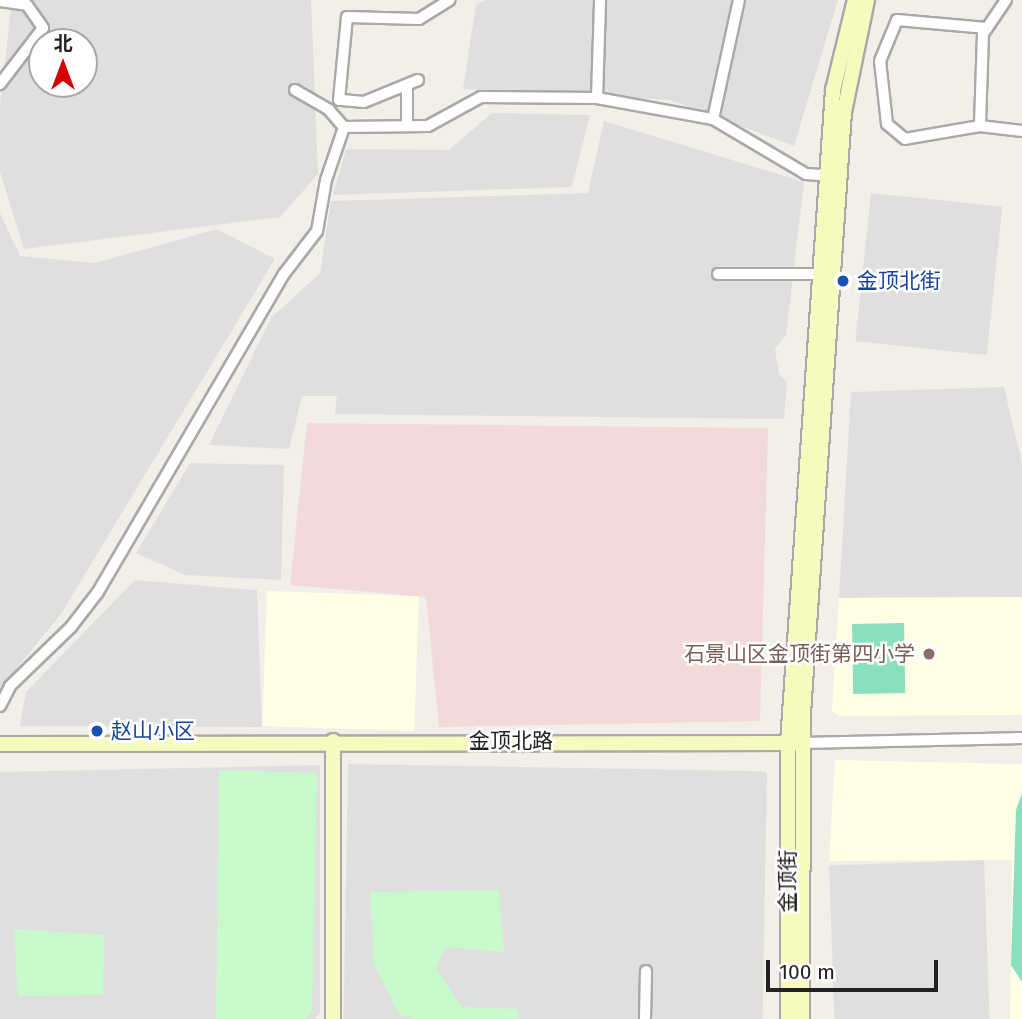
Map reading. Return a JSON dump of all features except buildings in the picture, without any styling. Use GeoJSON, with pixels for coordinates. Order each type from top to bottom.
{"type":"FeatureCollection","features":[{"type":"Feature","properties":{"kind":"main road"},"geometry":{"type":"LineString","coordinates":[[795,743],[832,176],[833,90],[855,0]]}},
{"type":"Feature","properties":{"kind":"main road"},"geometry":{"type":"LineString","coordinates":[[795,743],[819,274],[852,58],[867,0]]}},
{"type":"Feature","properties":{"kind":"main road"},"geometry":{"type":"LineString","coordinates":[[333,741],[333,1019]]}},
{"type":"Feature","properties":{"kind":"main road","name":"金顶北路"},"geometry":{"type":"LineString","coordinates":[[0,744],[333,741],[795,743]]}},
{"type":"Feature","properties":{"kind":"main road","name":"金顶街"},"geometry":{"type":"LineString","coordinates":[[788,1019],[795,743]]}},
{"type":"Feature","properties":{"kind":"main road","name":"金顶街"},"geometry":{"type":"LineString","coordinates":[[795,743],[802,1019]]}},
{"type":"Feature","properties":{"kind":"street"},"geometry":{"type":"LineString","coordinates":[[418,80],[365,102],[339,100],[347,17],[419,19],[450,0]]}},
{"type":"Feature","properties":{"kind":"street"},"geometry":{"type":"LineString","coordinates":[[597,98],[600,0]]}},
{"type":"Feature","properties":{"kind":"street"},"geometry":{"type":"LineString","coordinates":[[713,119],[739,0]]}},
{"type":"Feature","properties":{"kind":"street"},"geometry":{"type":"LineString","coordinates":[[981,126],[983,34],[1006,0]]}},
{"type":"Feature","properties":{"kind":"street"},"geometry":{"type":"LineString","coordinates":[[0,1],[27,5],[43,28],[0,84]]}},
{"type":"Feature","properties":{"kind":"street"},"geometry":{"type":"LineString","coordinates":[[987,28],[897,20],[880,61],[887,124],[905,139],[981,126],[1022,131]]}},
{"type":"Feature","properties":{"kind":"street"},"geometry":{"type":"LineString","coordinates":[[407,85],[407,126]]}},
{"type":"Feature","properties":{"kind":"street"},"geometry":{"type":"LineString","coordinates":[[295,90],[329,110],[344,128]]}},
{"type":"Feature","properties":{"kind":"street"},"geometry":{"type":"LineString","coordinates":[[344,128],[428,126],[481,97],[597,98],[713,119],[806,174],[832,176]]}},
{"type":"Feature","properties":{"kind":"street"},"geometry":{"type":"LineString","coordinates":[[0,706],[10,685],[71,628],[98,593],[284,274],[317,231],[326,180],[344,128]]}},
{"type":"Feature","properties":{"kind":"street"},"geometry":{"type":"LineString","coordinates":[[718,274],[819,274]]}},
{"type":"Feature","properties":{"kind":"street","name":"金顶北路"},"geometry":{"type":"LineString","coordinates":[[795,743],[1022,738]]}},
{"type":"Feature","properties":{"kind":"street"},"geometry":{"type":"LineString","coordinates":[[645,1019],[646,971]]}},
{"type":"Feature","properties":{"kind":"shaded area"},"geometry":{"type":"Polygon","coordinates":[[[12,0],[311,0],[318,174],[280,217],[24,249],[0,172],[0,106],[12,0]]]}},
{"type":"Feature","properties":{"kind":"shaded area"},"geometry":{"type":"Polygon","coordinates":[[[487,0],[838,0],[794,146],[670,100],[463,89],[476,5],[487,0]]]}},
{"type":"Feature","properties":{"kind":"shaded area"},"geometry":{"type":"Polygon","coordinates":[[[492,113],[590,115],[572,187],[333,195],[346,149],[449,150],[492,113]]]}},
{"type":"Feature","properties":{"kind":"shaded area"},"geometry":{"type":"Polygon","coordinates":[[[604,121],[804,182],[786,335],[775,349],[779,374],[787,383],[784,419],[335,414],[337,396],[302,396],[289,449],[209,445],[271,318],[320,273],[331,201],[588,193],[604,121]]]}},
{"type":"Feature","properties":{"kind":"shaded area"},"geometry":{"type":"Polygon","coordinates":[[[871,193],[1002,207],[987,355],[855,341],[871,193]]]}},
{"type":"Feature","properties":{"kind":"shaded area"},"geometry":{"type":"Polygon","coordinates":[[[0,213],[20,256],[95,263],[217,229],[275,259],[61,614],[0,689],[0,213]]]}},
{"type":"Feature","properties":{"kind":"shaded area"},"geometry":{"type":"Polygon","coordinates":[[[1004,387],[1022,464],[1022,597],[839,598],[851,392],[1004,387]]]}},
{"type":"Feature","properties":{"kind":"shaded area"},"geometry":{"type":"Polygon","coordinates":[[[307,423],[768,428],[760,721],[439,727],[426,597],[290,585],[307,423]]]}},
{"type":"Feature","properties":{"kind":"shaded area"},"geometry":{"type":"Polygon","coordinates":[[[190,463],[284,465],[281,580],[185,575],[136,553],[190,463]]]}},
{"type":"Feature","properties":{"kind":"shaded area"},"geometry":{"type":"Polygon","coordinates":[[[135,580],[257,590],[262,727],[20,726],[26,692],[135,580]]]}},
{"type":"Feature","properties":{"kind":"shaded area"},"geometry":{"type":"Polygon","coordinates":[[[267,591],[419,596],[414,731],[262,726],[267,591]]]}},
{"type":"Feature","properties":{"kind":"shaded area","name":"石景山区金顶街第四小学"},"geometry":{"type":"Polygon","coordinates":[[[1022,597],[1022,715],[839,716],[832,711],[839,598],[1022,597]]]}},
{"type":"Feature","properties":{"kind":"shaded area"},"geometry":{"type":"Polygon","coordinates":[[[835,760],[1022,764],[1022,1019],[1010,1019],[1012,860],[829,861],[835,760]]]}},
{"type":"Feature","properties":{"kind":"shaded area"},"geometry":{"type":"Polygon","coordinates":[[[348,764],[767,771],[763,1019],[344,1019],[348,764]]]}},
{"type":"Feature","properties":{"kind":"shaded area"},"geometry":{"type":"Polygon","coordinates":[[[320,765],[320,1013],[315,1019],[0,1019],[0,772],[320,765]]]}},
{"type":"Feature","properties":{"kind":"shaded area"},"geometry":{"type":"Polygon","coordinates":[[[984,860],[990,1019],[834,1019],[829,865],[984,860]]]}},
{"type":"Feature","properties":{"kind":"green space"},"geometry":{"type":"Polygon","coordinates":[[[904,623],[905,693],[853,694],[852,624],[904,623]]]}},
{"type":"Feature","properties":{"kind":"green space"},"geometry":{"type":"Polygon","coordinates":[[[219,770],[317,773],[312,1011],[306,1019],[216,1019],[219,770]]]}},
{"type":"Feature","properties":{"kind":"green space"},"geometry":{"type":"Polygon","coordinates":[[[1022,793],[1022,982],[1011,965],[1016,810],[1022,793]]]}},
{"type":"Feature","properties":{"kind":"green space"},"geometry":{"type":"Polygon","coordinates":[[[499,890],[504,952],[445,947],[436,968],[462,1007],[517,1009],[519,1019],[414,1019],[399,1014],[374,964],[370,892],[499,890]]]}},
{"type":"Feature","properties":{"kind":"green space"},"geometry":{"type":"Polygon","coordinates":[[[14,929],[104,935],[103,995],[18,996],[14,929]]]}},
{"type":"Feature","properties":{"kind":"place","name":"金顶北街"},"geometry":{"type":"Point","coordinates":[843,281]}},
{"type":"Feature","properties":{"kind":"place","name":"石景山区金顶街第四小学"},"geometry":{"type":"Point","coordinates":[929,654]}},
{"type":"Feature","properties":{"kind":"place","name":"赵山小区"},"geometry":{"type":"Point","coordinates":[97,731]}}]}
